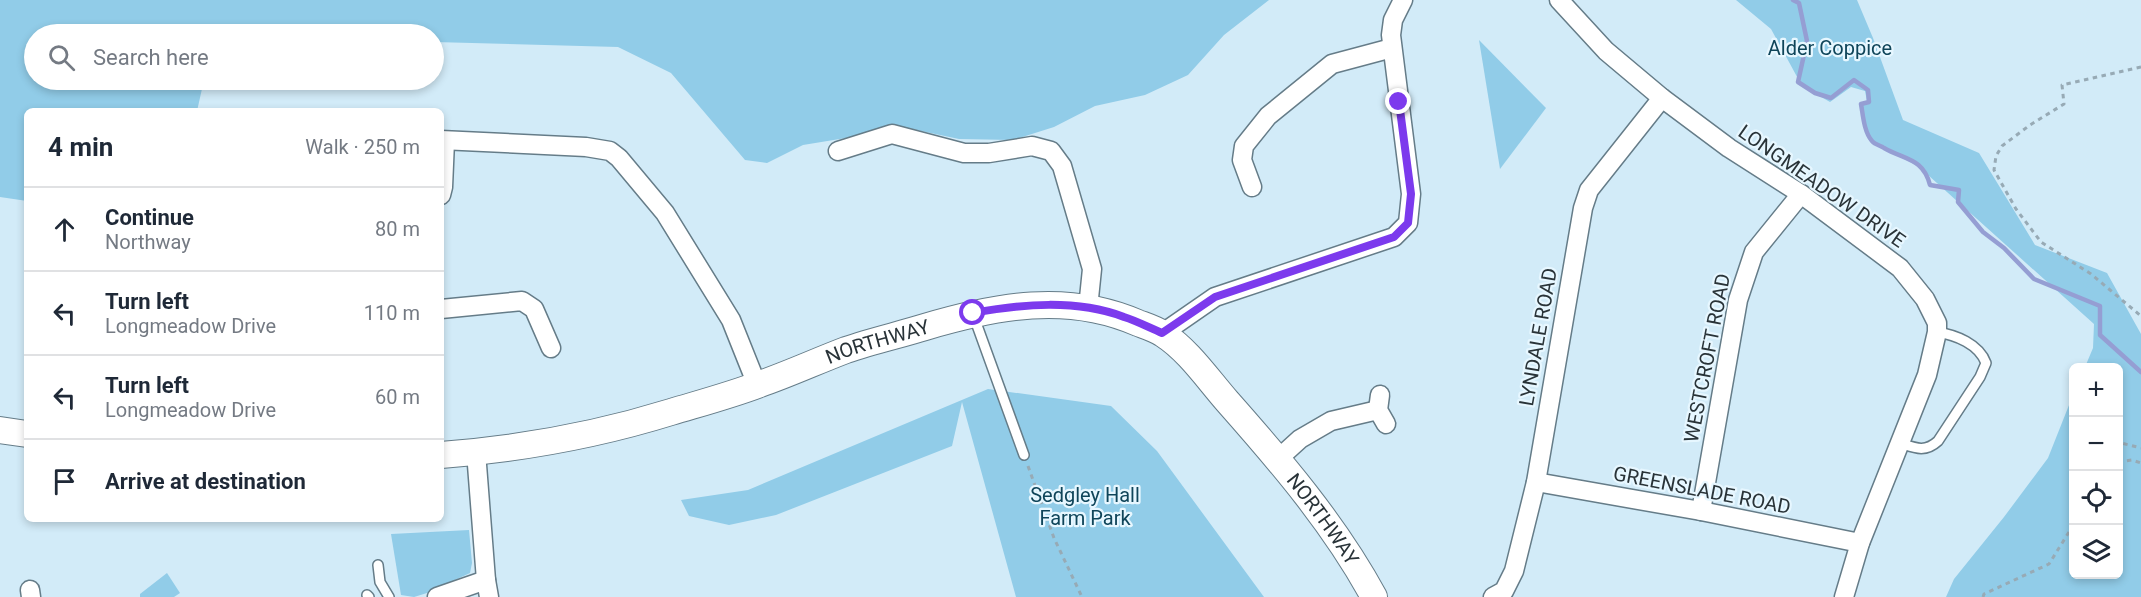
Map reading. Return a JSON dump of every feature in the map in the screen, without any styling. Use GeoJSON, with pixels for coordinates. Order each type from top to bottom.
{"type":"FeatureCollection","features":[{"type":"Feature","properties":{"kind":"street"},"geometry":{"type":"LineString","coordinates":[[1162,333],[1215,297],[1394,237],[1408,223],[1411,194],[1390,35],[1403,0]]}},
{"type":"Feature","properties":{"kind":"street","name":"LONGMEADOW DRIVE"},"geometry":{"type":"LineString","coordinates":[[1559,0],[1606,51],[1662,98],[1729,147],[1801,194],[1900,268],[1925,299],[1937,323],[1937,332]]}},
{"type":"Feature","properties":{"kind":"street"},"geometry":{"type":"LineString","coordinates":[[1252,187],[1242,160],[1244,147],[1268,116],[1332,64],[1392,48]]}},
{"type":"Feature","properties":{"kind":"street","name":"LYNDALE ROAD"},"geometry":{"type":"LineString","coordinates":[[1493,597],[1504,591],[1514,571],[1536,483],[1581,220],[1589,190],[1662,98]]}},
{"type":"Feature","properties":{"kind":"street"},"geometry":{"type":"LineString","coordinates":[[838,151],[892,134],[964,153],[989,153],[1032,146],[1051,151],[1062,166],[1092,269],[1088,308]]}},
{"type":"Feature","properties":{"kind":"street"},"geometry":{"type":"LineString","coordinates":[[444,140],[586,147],[610,151],[619,158],[665,213],[730,320],[757,385]]}},
{"type":"Feature","properties":{"kind":"street","name":"WESTCROFT ROAD"},"geometry":{"type":"LineString","coordinates":[[1701,511],[1738,300],[1754,252],[1801,194]]}},
{"type":"Feature","properties":{"kind":"street"},"geometry":{"type":"LineString","coordinates":[[444,309],[522,302],[534,309],[551,348]]}},
{"type":"Feature","properties":{"kind":"street","name":"NORTHWAY"},"geometry":{"type":"LineString","coordinates":[[444,454],[533,444],[597,432],[757,385],[848,349],[973,313],[1008,306],[1051,305],[1088,308],[1122,316],[1162,333],[1186,354],[1278,459],[1326,521],[1374,597]]}},
{"type":"Feature","properties":{"kind":"street"},"geometry":{"type":"LineString","coordinates":[[1844,597],[1860,543],[1927,375],[1937,332]]}},
{"type":"Feature","properties":{"kind":"street"},"geometry":{"type":"LineString","coordinates":[[1278,459],[1300,439],[1331,421],[1381,410]]}},
{"type":"Feature","properties":{"kind":"street"},"geometry":{"type":"LineString","coordinates":[[0,430],[24,434]]}},
{"type":"Feature","properties":{"kind":"street"},"geometry":{"type":"LineString","coordinates":[[437,597],[487,588],[476,452]]}},
{"type":"Feature","properties":{"kind":"street","name":"GREENSLADE ROAD"},"geometry":{"type":"LineString","coordinates":[[1536,483],[1701,511],[1860,543]]}},
{"type":"Feature","properties":{"kind":"lane"},"geometry":{"type":"LineString","coordinates":[[973,313],[1024,455]]}},
{"type":"Feature","properties":{"kind":"lane"},"geometry":{"type":"LineString","coordinates":[[1900,443],[1921,450],[1938,441],[1986,363],[1983,355],[1969,344],[1952,334],[1937,332]]}},
{"type":"Feature","properties":{"kind":"lane"},"geometry":{"type":"LineString","coordinates":[[378,565],[380,582],[389,597]]}},
{"type":"Feature","properties":{"kind":"path"},"geometry":{"type":"LineString","coordinates":[[2141,67],[2062,85],[2064,104],[2030,124],[2002,146],[1996,156],[1994,170],[2016,209],[2041,242],[2091,274],[2141,316]]}},
{"type":"Feature","properties":{"kind":"path"},"geometry":{"type":"LineString","coordinates":[[2123,444],[2141,448]]}},
{"type":"Feature","properties":{"kind":"path"},"geometry":{"type":"LineString","coordinates":[[1024,455],[1054,538],[1082,597]]}},
{"type":"Feature","properties":{"kind":"path"},"geometry":{"type":"LineString","coordinates":[[2123,461],[2132,460],[2141,463]]}},
{"type":"Feature","properties":{"kind":"path"},"geometry":{"type":"LineString","coordinates":[[1983,597],[1984,594],[2049,564],[2072,525]]}},
{"type":"Feature","properties":{"kind":"green space"},"geometry":{"type":"Polygon","coordinates":[[[0,0],[1269,0],[1224,35],[1188,75],[1145,95],[1095,106],[1054,127],[1013,140],[959,139],[907,128],[803,145],[767,163],[745,160],[671,73],[618,47],[444,42],[444,24],[24,24],[24,90],[202,90],[198,108],[24,108],[24,201],[0,197],[0,0]]]}},
{"type":"Feature","properties":{"kind":"green space","name":"Alder Coppice"},"geometry":{"type":"Polygon","coordinates":[[[1736,0],[1857,0],[1903,120],[1979,153],[2035,245],[2107,273],[2141,334],[2141,597],[1946,597],[1954,579],[2048,458],[2069,405],[2069,579],[2123,579],[2123,363],[2087,363],[2093,348],[2094,324],[1918,166],[1871,142],[1859,104],[1867,101],[1865,91],[1851,87],[1830,102],[1802,86],[1771,29],[1736,0]]]}},
{"type":"Feature","properties":{"kind":"green space"},"geometry":{"type":"Polygon","coordinates":[[[1479,40],[1546,108],[1500,169],[1479,40]]]}},
{"type":"Feature","properties":{"kind":"green space","name":"Sedgley Hall Farm Park"},"geometry":{"type":"Polygon","coordinates":[[[988,389],[1111,406],[1157,451],[1264,597],[1016,597],[962,402],[952,446],[776,515],[729,525],[689,516],[681,500],[748,490],[988,389]]]}},
{"type":"Feature","properties":{"kind":"green space"},"geometry":{"type":"Polygon","coordinates":[[[469,530],[472,563],[470,573],[427,593],[414,597],[401,595],[391,534],[469,530]]]}},
{"type":"Feature","properties":{"kind":"green space"},"geometry":{"type":"Polygon","coordinates":[[[167,573],[180,593],[174,597],[140,597],[140,594],[167,573]]]}},
{"type":"Feature","properties":{"kind":"waterway"},"geometry":{"type":"LineString","coordinates":[[1793,0],[1799,3],[1807,41],[1798,82],[1815,93],[1831,98],[1854,80],[1868,90],[1869,102],[1861,104],[1866,128],[1873,142],[1918,165],[1927,176],[1930,185],[1959,190],[1958,202],[1983,232],[2004,248],[2034,279],[2100,306],[2100,335],[2141,372]]}},
{"type":"Feature","properties":{"kind":"route"},"geometry":{"type":"LineString","coordinates":[[973,313],[1008,306],[1051,305],[1088,308],[1122,316],[1162,333],[1215,297],[1394,237],[1408,223],[1411,194],[1399,102]]}}]}
